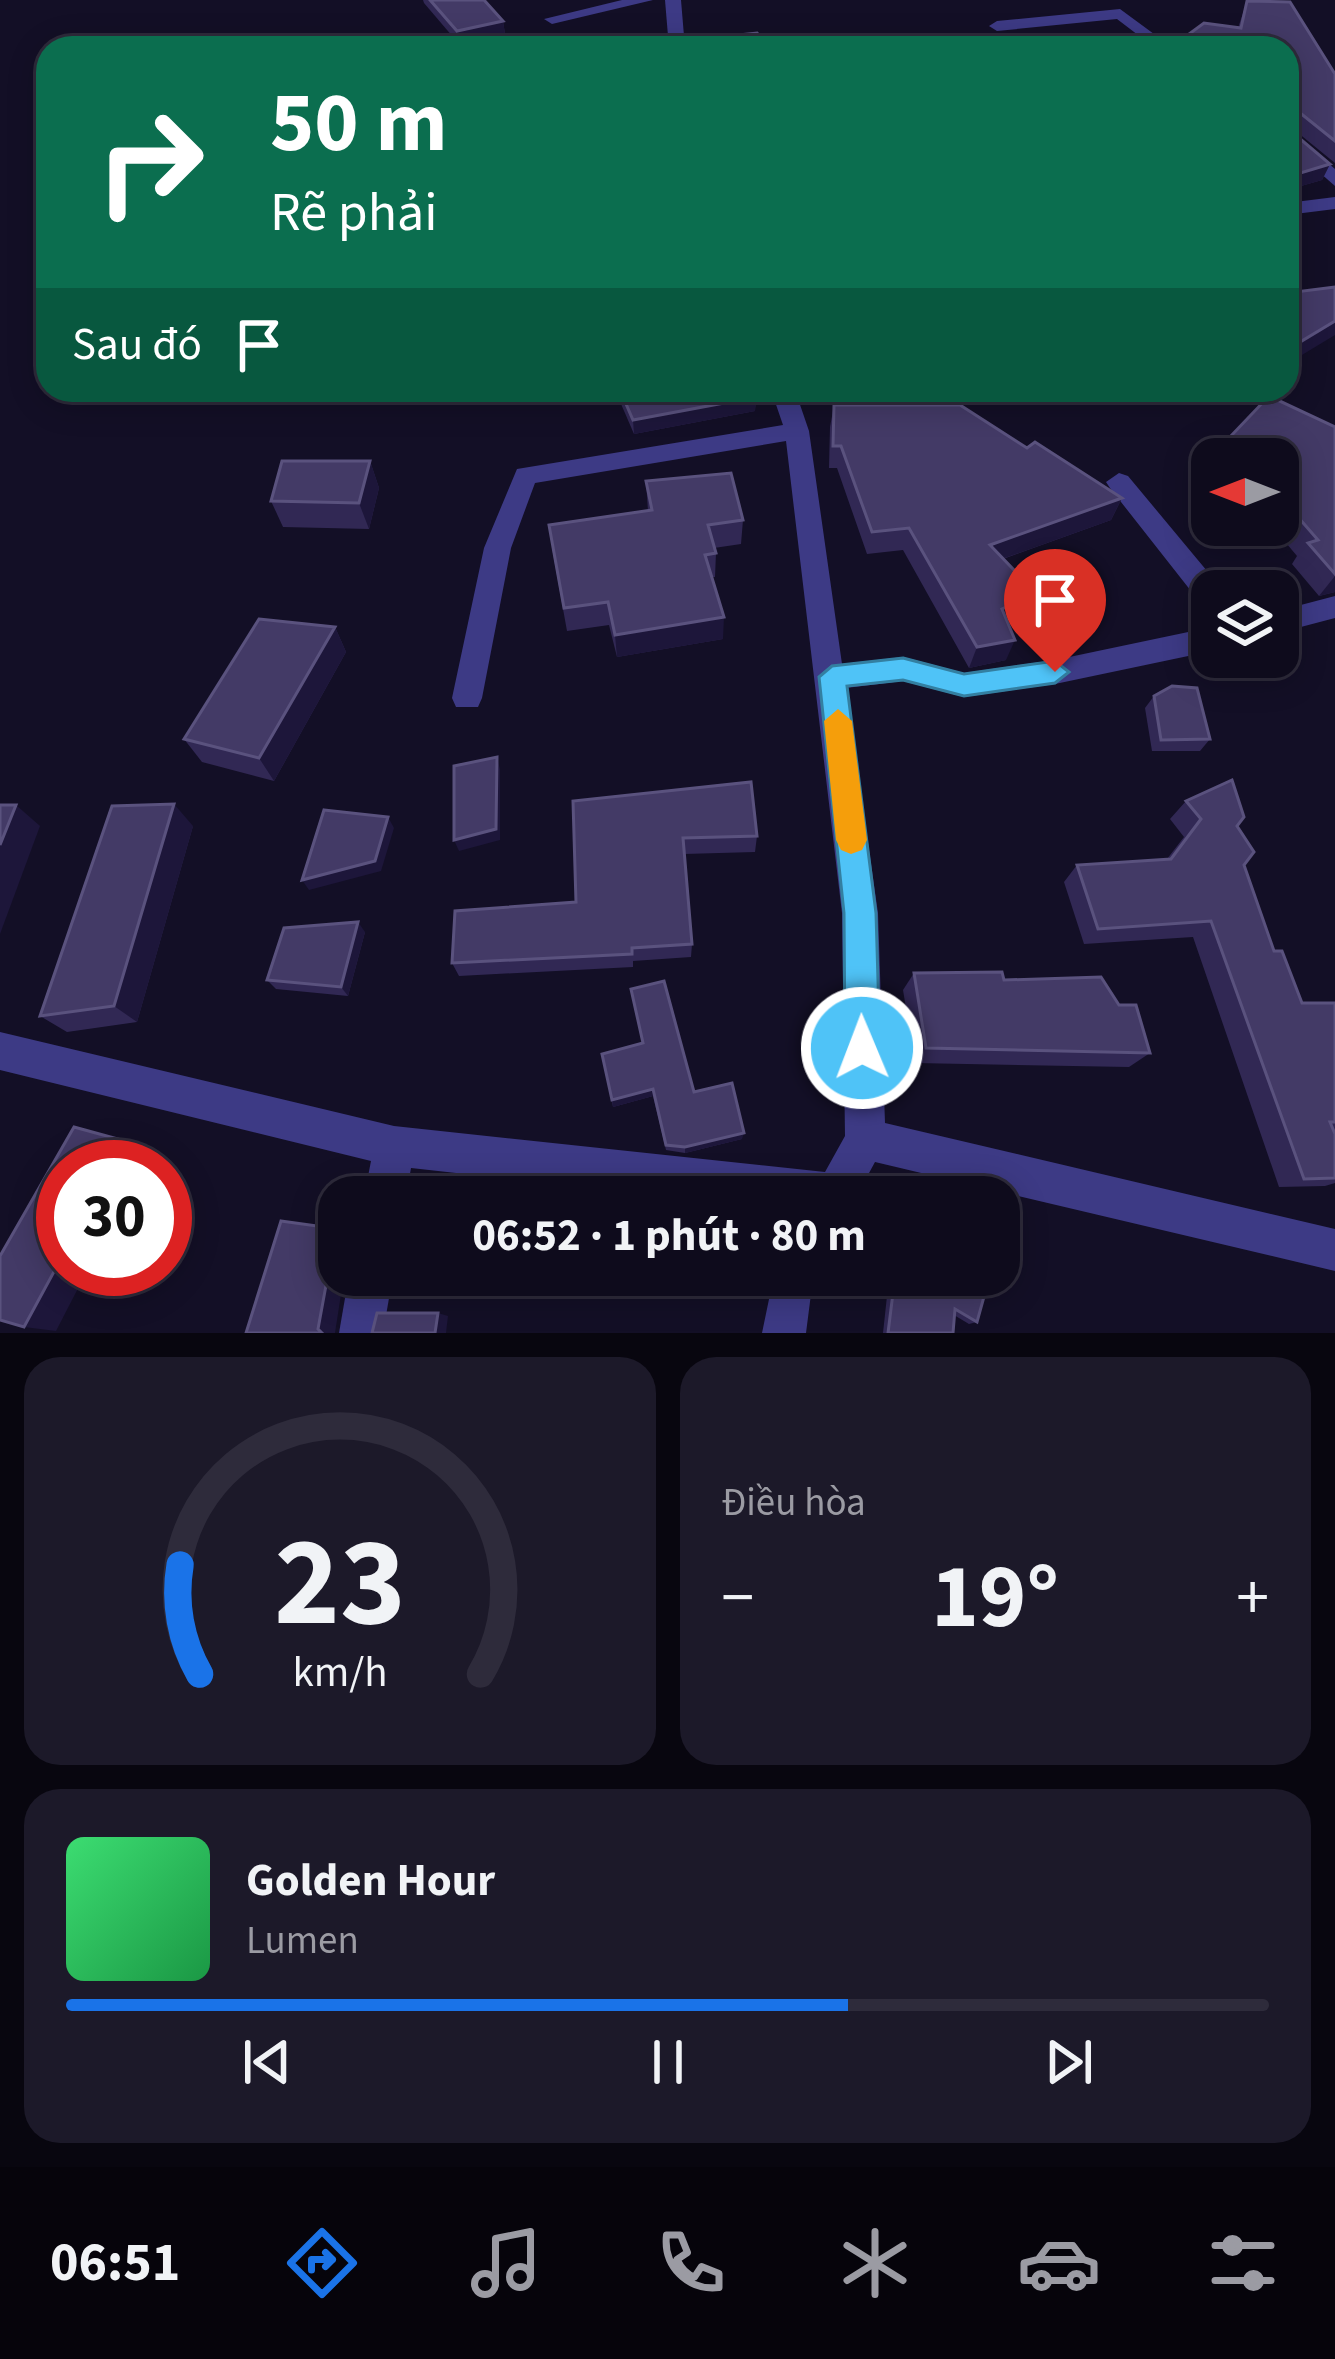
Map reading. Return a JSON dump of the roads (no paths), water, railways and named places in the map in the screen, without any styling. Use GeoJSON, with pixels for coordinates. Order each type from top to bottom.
{"type":"FeatureCollection","features":[{"type":"Feature","properties":{"kind":"street"},"geometry":{"type":"LineString","coordinates":[[552,19],[645,0]]}},
{"type":"Feature","properties":{"kind":"street"},"geometry":{"type":"LineString","coordinates":[[673,0],[674,36]]}},
{"type":"Feature","properties":{"kind":"street"},"geometry":{"type":"LineString","coordinates":[[997,26],[1120,14],[1149,36]]}},
{"type":"Feature","properties":{"kind":"street"},"geometry":{"type":"LineString","coordinates":[[1299,146],[1335,180]]}},
{"type":"Feature","properties":{"kind":"street"},"geometry":{"type":"LineString","coordinates":[[1299,208],[1335,203]]}},
{"type":"Feature","properties":{"kind":"street"},"geometry":{"type":"LineString","coordinates":[[787,402],[797,431],[860,913],[865,1139],[846,1176]]}},
{"type":"Feature","properties":{"kind":"street"},"geometry":{"type":"LineString","coordinates":[[467,698],[478,629],[510,508],[526,475],[797,431]]}},
{"type":"Feature","properties":{"kind":"street"},"geometry":{"type":"LineString","coordinates":[[1119,482],[1191,571]]}},
{"type":"Feature","properties":{"kind":"street"},"geometry":{"type":"LineString","coordinates":[[1299,616],[1335,607]]}},
{"type":"Feature","properties":{"kind":"street"},"geometry":{"type":"LineString","coordinates":[[832,677],[903,669],[964,685],[1055,672],[1191,643]]}},
{"type":"Feature","properties":{"kind":"street"},"geometry":{"type":"LineString","coordinates":[[0,1051],[394,1146],[659,1176]]}},
{"type":"Feature","properties":{"kind":"street"},"geometry":{"type":"LineString","coordinates":[[865,1139],[1335,1250]]}},
{"type":"Feature","properties":{"kind":"street"},"geometry":{"type":"LineString","coordinates":[[389,1176],[394,1146]]}},
{"type":"Feature","properties":{"kind":"street"},"geometry":{"type":"LineString","coordinates":[[361,1333],[367,1296]]}},
{"type":"Feature","properties":{"kind":"street"},"geometry":{"type":"LineString","coordinates":[[784,1333],[792,1296]]}}]}
